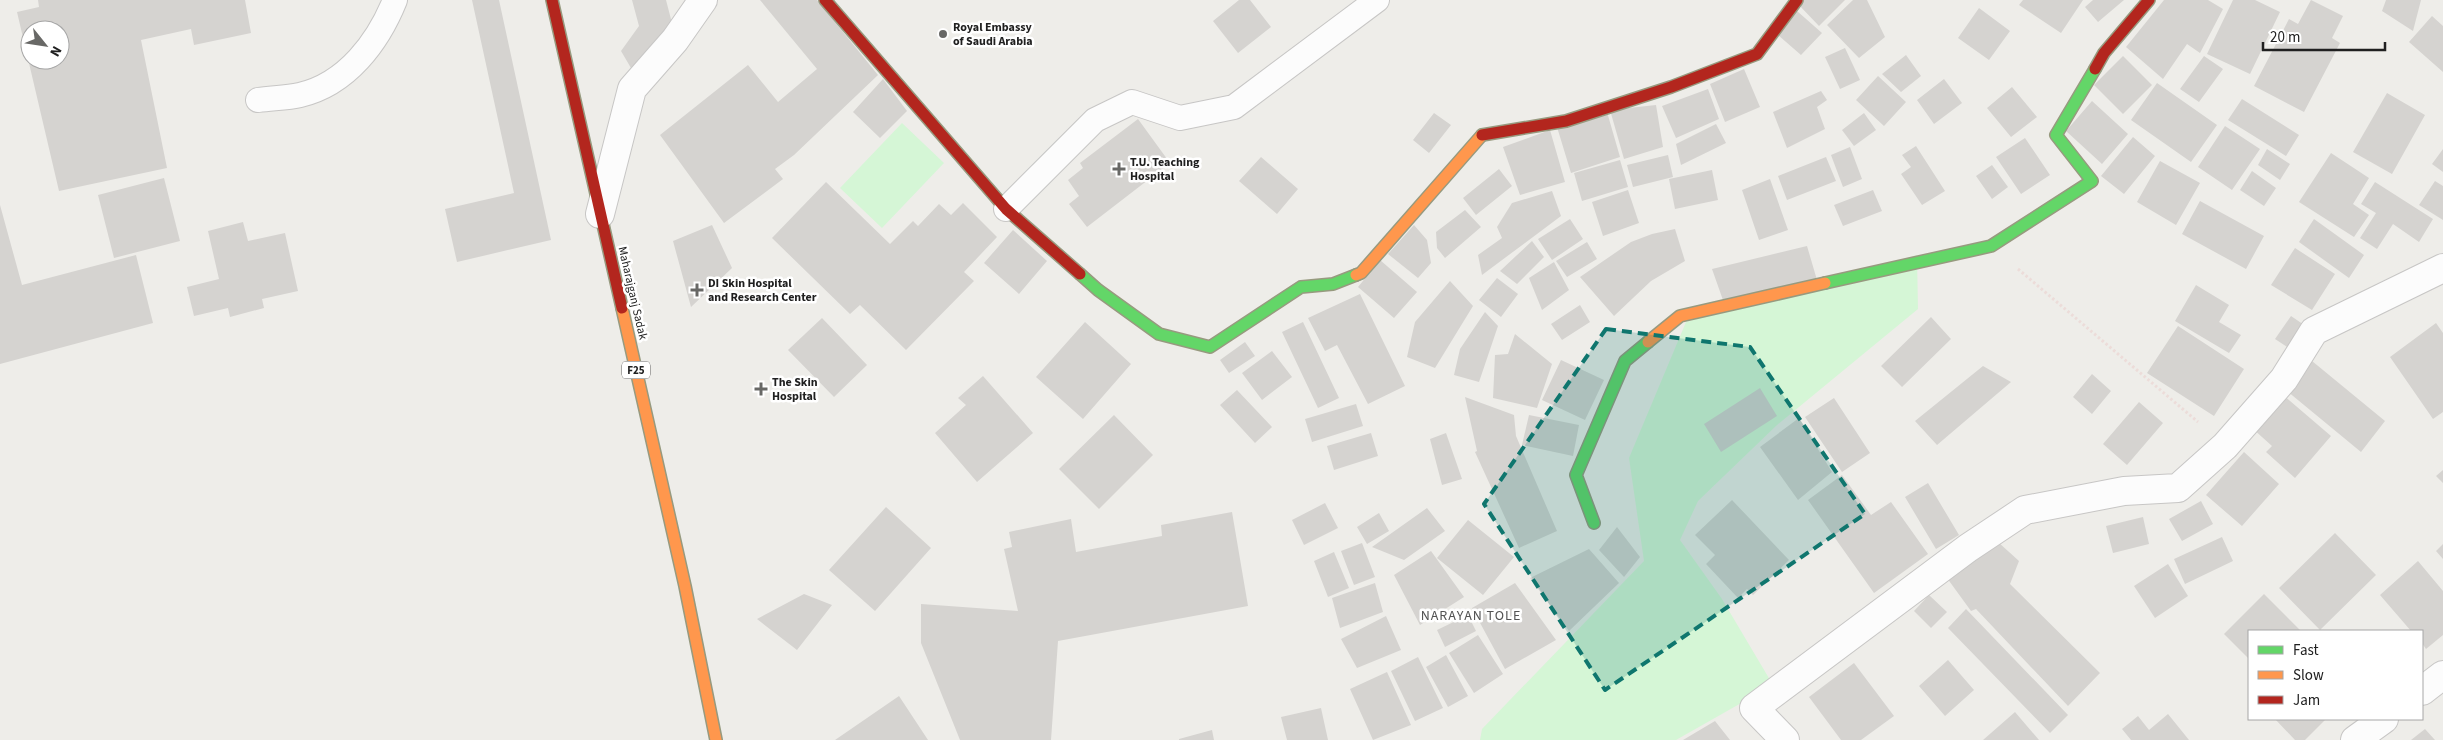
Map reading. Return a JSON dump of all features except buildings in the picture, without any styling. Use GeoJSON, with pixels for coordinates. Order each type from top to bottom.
{"type":"FeatureCollection","features":[{"type":"Feature","properties":{"kind":"street","name":"Maharajganj Sadak"},"geometry":{"type":"LineString","coordinates":[[552,0],[685,586],[716,740]]}},
{"type":"Feature","properties":{"kind":"street"},"geometry":{"type":"LineString","coordinates":[[600,214],[632,89],[675,40],[703,0]]}},
{"type":"Feature","properties":{"kind":"street"},"geometry":{"type":"LineString","coordinates":[[826,0],[1006,209],[1098,290],[1159,334],[1210,348],[1301,288],[1333,284],[1361,273],[1483,133],[1566,121],[1671,87],[1757,54],[1797,0]]}},
{"type":"Feature","properties":{"kind":"street"},"geometry":{"type":"LineString","coordinates":[[1594,523],[1576,474],[1625,361],[1680,316],[1991,246],[2092,181],[2056,135],[2104,53],[2149,0]]}},
{"type":"Feature","properties":{"kind":"street"},"geometry":{"type":"LineString","coordinates":[[1785,740],[1754,708],[1968,548],[2025,510],[2124,491],[2178,488],[2225,446],[2284,380],[2314,331],[2443,268]]}},
{"type":"Feature","properties":{"kind":"street"},"geometry":{"type":"LineString","coordinates":[[2423,690],[2443,675]]}},
{"type":"Feature","properties":{"kind":"street"},"geometry":{"type":"LineString","coordinates":[[2355,740],[2383,720]]}},
{"type":"Feature","properties":{"kind":"lane"},"geometry":{"type":"LineString","coordinates":[[258,100],[302,95],[338,78],[367,51],[388,19],[395,0]]}},
{"type":"Feature","properties":{"kind":"lane"},"geometry":{"type":"LineString","coordinates":[[1006,209],[1095,120],[1132,102],[1180,118],[1234,107],[1377,0]]}},
{"type":"Feature","properties":{"kind":"path"},"geometry":{"type":"LineString","coordinates":[[1991,246],[2225,446]]}},
{"type":"Feature","properties":{"kind":"highlighted area"},"geometry":{"type":"Polygon","coordinates":[[[1606,329],[1750,347],[1865,514],[1605,690],[1484,504],[1606,329]]]}},
{"type":"Feature","properties":{"kind":"green space"},"geometry":{"type":"Polygon","coordinates":[[[902,123],[944,163],[882,228],[840,188],[902,123]]]}},
{"type":"Feature","properties":{"kind":"green space"},"geometry":{"type":"Polygon","coordinates":[[[1917,255],[1918,309],[1777,425],[1698,501],[1680,540],[1722,599],[1773,685],[1676,740],[1480,740],[1482,729],[1644,561],[1629,458],[1686,322],[1917,255]]]}},
{"type":"Feature","properties":{"kind":"traffic: fast"},"geometry":{"type":"LineString","coordinates":[[1825,283],[1991,246],[2092,181],[2056,135],[2095,69]]}},
{"type":"Feature","properties":{"kind":"traffic: fast"},"geometry":{"type":"LineString","coordinates":[[1080,274],[1098,290],[1159,334],[1210,347],[1301,287],[1333,284],[1356,275]]}},
{"type":"Feature","properties":{"kind":"traffic: fast"},"geometry":{"type":"LineString","coordinates":[[1594,523],[1576,475],[1625,361],[1648,342]]}},
{"type":"Feature","properties":{"kind":"traffic: slow"},"geometry":{"type":"LineString","coordinates":[[1356,275],[1361,273],[1482,135]]}},
{"type":"Feature","properties":{"kind":"traffic: slow"},"geometry":{"type":"LineString","coordinates":[[1648,342],[1680,316],[1825,283]]}},
{"type":"Feature","properties":{"kind":"traffic: slow"},"geometry":{"type":"LineString","coordinates":[[622,308],[685,586],[716,740]]}},
{"type":"Feature","properties":{"kind":"traffic: jam"},"geometry":{"type":"LineString","coordinates":[[552,0],[622,308]]}},
{"type":"Feature","properties":{"kind":"traffic: jam"},"geometry":{"type":"LineString","coordinates":[[825,0],[1006,209],[1080,274]]}},
{"type":"Feature","properties":{"kind":"traffic: jam"},"geometry":{"type":"LineString","coordinates":[[1482,135],[1566,121],[1671,87],[1757,54],[1797,0]]}},
{"type":"Feature","properties":{"kind":"traffic: jam"},"geometry":{"type":"LineString","coordinates":[[2095,69],[2104,53],[2149,0]]}},
{"type":"Feature","properties":{"kind":"place","name":"Royal Embassy of Saudi Arabia"},"geometry":{"type":"Point","coordinates":[943,34]}},
{"type":"Feature","properties":{"kind":"place","name":"T.U. Teaching Hospital"},"geometry":{"type":"Point","coordinates":[1119,169]}},
{"type":"Feature","properties":{"kind":"place","name":"DI Skin Hospital and Research Center"},"geometry":{"type":"Point","coordinates":[697,290]}},
{"type":"Feature","properties":{"kind":"place","name":"The Skin Hospital"},"geometry":{"type":"Point","coordinates":[761,389]}},
{"type":"Feature","properties":{"kind":"district","name":"NARAYAN TOLE"},"geometry":{"type":"Point","coordinates":[1471,615]}}]}
